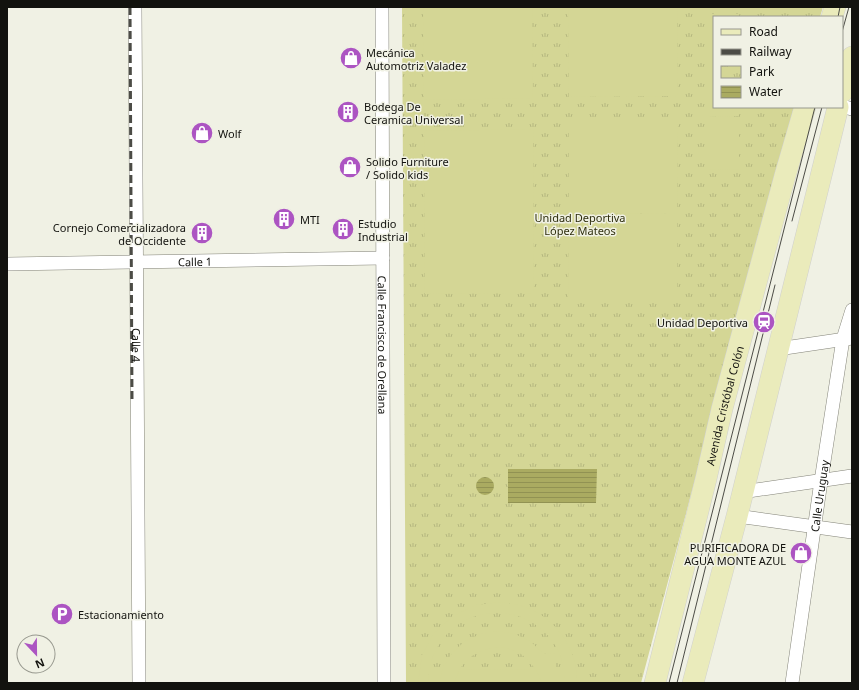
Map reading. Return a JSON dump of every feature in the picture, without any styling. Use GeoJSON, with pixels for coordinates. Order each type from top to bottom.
{"type":"FeatureCollection","features":[{"type":"Feature","properties":{"kind":"main road"},"geometry":{"type":"LineString","coordinates":[[843,88],[852,57]]}},
{"type":"Feature","properties":{"kind":"main road","name":"Avenida Cristóbal Colón"},"geometry":{"type":"LineString","coordinates":[[655,683],[722,409],[805,108]]}},
{"type":"Feature","properties":{"kind":"main road"},"geometry":{"type":"LineString","coordinates":[[693,683],[737,516],[838,108]]}},
{"type":"Feature","properties":{"kind":"street","name":"Calle 4"},"geometry":{"type":"LineString","coordinates":[[135,7],[139,683]]}},
{"type":"Feature","properties":{"kind":"street","name":"Calle Francisco de Orellana"},"geometry":{"type":"LineString","coordinates":[[382,7],[384,683]]}},
{"type":"Feature","properties":{"kind":"street","name":"Calle 1"},"geometry":{"type":"LineString","coordinates":[[7,264],[383,258]]}},
{"type":"Feature","properties":{"kind":"street","name":"Calle Uruguay"},"geometry":{"type":"LineString","coordinates":[[792,683],[821,481],[852,310]]}},
{"type":"Feature","properties":{"kind":"street"},"geometry":{"type":"LineString","coordinates":[[778,349],[848,338]]}},
{"type":"Feature","properties":{"kind":"street"},"geometry":{"type":"LineString","coordinates":[[742,492],[852,476]]}},
{"type":"Feature","properties":{"kind":"street"},"geometry":{"type":"LineString","coordinates":[[737,516],[852,532]]}},
{"type":"Feature","properties":{"kind":"green space","name":"Unidad Deportiva López Mateos"},"geometry":{"type":"Polygon","coordinates":[[[402,7],[823,7],[820,16],[713,16],[713,108],[794,108],[641,683],[406,683],[402,7]]]}},
{"type":"Feature","properties":{"kind":"green space"},"geometry":{"type":"Polygon","coordinates":[[[423,7],[532,7],[533,98],[424,100],[423,7]]]}},
{"type":"Feature","properties":{"kind":"green space"},"geometry":{"type":"Polygon","coordinates":[[[568,7],[677,7],[678,96],[569,97],[568,7]]]}},
{"type":"Feature","properties":{"kind":"green space"},"geometry":{"type":"Polygon","coordinates":[[[708,14],[738,14],[738,16],[713,16],[713,63],[708,63],[708,14]]]}},
{"type":"Feature","properties":{"kind":"green space"},"geometry":{"type":"Polygon","coordinates":[[[709,68],[713,68],[713,108],[739,108],[739,116],[709,117],[709,68]]]}},
{"type":"Feature","properties":{"kind":"green space"},"geometry":{"type":"Polygon","coordinates":[[[709,121],[739,121],[739,169],[709,170],[709,121]]]}},
{"type":"Feature","properties":{"kind":"green space"},"geometry":{"type":"Polygon","coordinates":[[[569,123],[678,123],[677,209],[569,209],[569,123]]]}},
{"type":"Feature","properties":{"kind":"green space"},"geometry":{"type":"Polygon","coordinates":[[[533,129],[534,293],[425,294],[424,131],[533,129]]]}},
{"type":"Feature","properties":{"kind":"green space"},"geometry":{"type":"Polygon","coordinates":[[[677,213],[677,299],[568,299],[569,214],[677,213]]]}},
{"type":"Feature","properties":{"kind":"green space"},"geometry":{"type":"Polygon","coordinates":[[[501,602],[522,606],[536,612],[555,627],[569,647],[574,659],[577,683],[565,683],[561,657],[553,642],[541,628],[526,619],[509,614],[492,613],[475,616],[460,623],[446,635],[432,658],[428,683],[418,683],[422,655],[434,633],[453,616],[476,605],[501,602]]]}},
{"type":"Feature","properties":{"kind":"green space"},"geometry":{"type":"Polygon","coordinates":[[[498,631],[515,634],[530,641],[543,653],[556,654],[556,683],[542,683],[536,670],[536,683],[459,683],[459,671],[454,683],[439,683],[443,667],[452,653],[465,641],[481,634],[498,631]],[[493,648],[476,653],[463,664],[459,670],[535,669],[524,656],[516,651],[505,648],[493,648]]]}},
{"type":"Feature","properties":{"kind":"water"},"geometry":{"type":"Polygon","coordinates":[[[508,469],[597,469],[596,503],[508,503],[508,469]]]}},
{"type":"Feature","properties":{"kind":"water"},"geometry":{"type":"Polygon","coordinates":[[[485,477],[491,480],[494,486],[491,492],[485,495],[479,492],[476,486],[479,480],[485,477]]]}},
{"type":"Feature","properties":{"kind":"tram line"},"geometry":{"type":"LineString","coordinates":[[838,16],[840,7]]}},
{"type":"Feature","properties":{"kind":"tram line"},"geometry":{"type":"LineString","coordinates":[[843,28],[849,7]]}},
{"type":"Feature","properties":{"kind":"tram line"},"geometry":{"type":"LineString","coordinates":[[669,683],[815,108]]}},
{"type":"Feature","properties":{"kind":"tram line"},"geometry":{"type":"LineString","coordinates":[[792,221],[822,108]]}},
{"type":"Feature","properties":{"kind":"tram line"},"geometry":{"type":"LineString","coordinates":[[677,683],[775,285]]}},
{"type":"Feature","properties":{"kind":"railway"},"geometry":{"type":"LineString","coordinates":[[130,7],[132,399]]}},
{"type":"Feature","properties":{"kind":"place","name":"Mecánica Automotriz Valadez"},"geometry":{"type":"Point","coordinates":[351,58]}},
{"type":"Feature","properties":{"kind":"place","name":"Bodega De Ceramica Universal"},"geometry":{"type":"Point","coordinates":[348,112]}},
{"type":"Feature","properties":{"kind":"place","name":"Wolf"},"geometry":{"type":"Point","coordinates":[202,133]}},
{"type":"Feature","properties":{"kind":"place","name":"Solido Furniture / Solido kids"},"geometry":{"type":"Point","coordinates":[350,167]}},
{"type":"Feature","properties":{"kind":"place","name":"MTI"},"geometry":{"type":"Point","coordinates":[284,219]}},
{"type":"Feature","properties":{"kind":"place","name":"Estudio Industrial"},"geometry":{"type":"Point","coordinates":[343,229]}},
{"type":"Feature","properties":{"kind":"place","name":"Cornejo Comercializadora de Occidente"},"geometry":{"type":"Point","coordinates":[202,233]}},
{"type":"Feature","properties":{"kind":"place","name":"Unidad Deportiva"},"geometry":{"type":"Point","coordinates":[764,322]}},
{"type":"Feature","properties":{"kind":"place","name":"PURIFICADORA DE AGUA MONTE AZUL"},"geometry":{"type":"Point","coordinates":[801,553]}},
{"type":"Feature","properties":{"kind":"place","name":"Estacionamiento"},"geometry":{"type":"Point","coordinates":[62,614]}}]}
